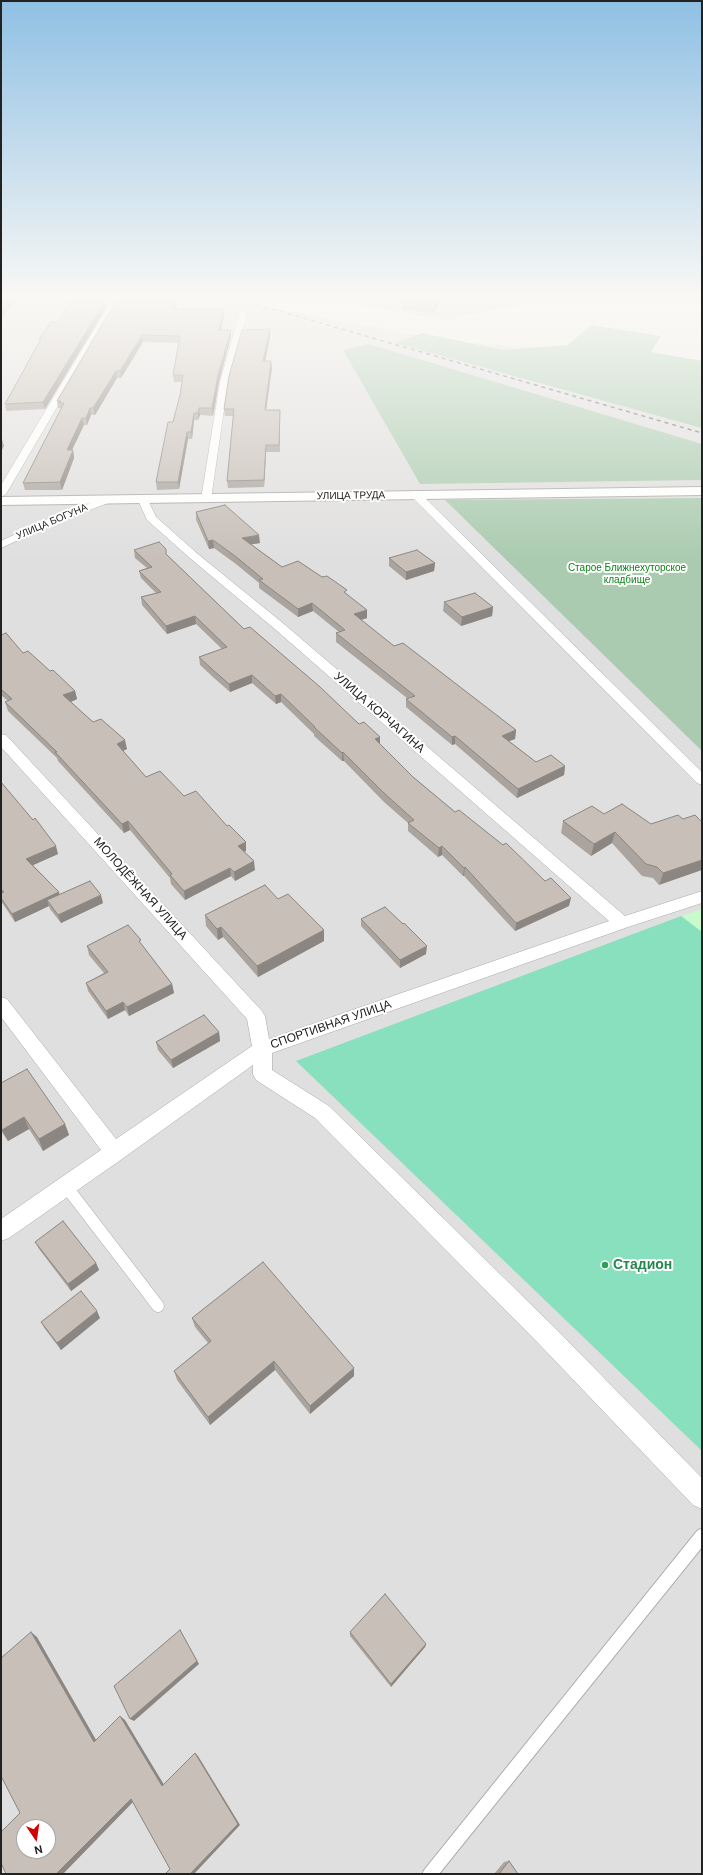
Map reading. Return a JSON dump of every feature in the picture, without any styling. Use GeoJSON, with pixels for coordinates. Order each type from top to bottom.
{"type":"FeatureCollection","features":[{"type":"Feature","properties":{"kind":"street"},"geometry":{"type":"LineString","coordinates":[[1,494],[65,386]]}},
{"type":"Feature","properties":{"kind":"street"},"geometry":{"type":"LineString","coordinates":[[206,499],[223,386]]}},
{"type":"Feature","properties":{"kind":"street","name":"УЛИЦА ТРУДА"},"geometry":{"type":"LineString","coordinates":[[1,501],[104,501],[415,494],[702,491]]}},
{"type":"Feature","properties":{"kind":"street"},"geometry":{"type":"LineString","coordinates":[[415,494],[702,780]]}},
{"type":"Feature","properties":{"kind":"street","name":"УЛИЦА КОРЧАГИНА"},"geometry":{"type":"LineString","coordinates":[[143,500],[151,518],[622,923]]}},
{"type":"Feature","properties":{"kind":"street","name":"УЛИЦА БОГУНА"},"geometry":{"type":"LineString","coordinates":[[1,545],[49,522],[104,501]]}},
{"type":"Feature","properties":{"kind":"street","name":"МОЛОДЁЖНАЯ УЛИЦА"},"geometry":{"type":"LineString","coordinates":[[1,738],[256,1016],[262,1049],[263,1074],[322,1112],[549,1338],[702,1496]]}},
{"type":"Feature","properties":{"kind":"street","name":"СПОРТИВНАЯ УЛИЦА"},"geometry":{"type":"LineString","coordinates":[[1,1231],[65,1185],[115,1153],[262,1049],[622,923],[702,897]]}},
{"type":"Feature","properties":{"kind":"street"},"geometry":{"type":"LineString","coordinates":[[1,1004],[115,1153]]}},
{"type":"Feature","properties":{"kind":"lane"},"geometry":{"type":"LineString","coordinates":[[65,1185],[158,1306]]}},
{"type":"Feature","properties":{"kind":"lane"},"geometry":{"type":"LineString","coordinates":[[430,1874],[702,1536]]}},
{"type":"Feature","properties":{"kind":"shaded area"},"geometry":{"type":"Polygon","coordinates":[[[1,386],[702,386],[702,1874],[1,1874],[1,386]]]}},
{"type":"Feature","properties":{"kind":"green space"},"geometry":{"type":"Polygon","coordinates":[[[363,386],[507,386],[702,444],[702,480],[420,484],[363,386]]]}},
{"type":"Feature","properties":{"kind":"green space"},"geometry":{"type":"Polygon","coordinates":[[[548,386],[702,386],[702,428],[548,386]]]}},
{"type":"Feature","properties":{"kind":"green space","name":"Старое Ближнехуторское кладбище"},"geometry":{"type":"Polygon","coordinates":[[[702,498],[702,751],[445,500],[702,498]]]}},
{"type":"Feature","properties":{"kind":"green space"},"geometry":{"type":"Polygon","coordinates":[[[702,909],[702,932],[681,916],[702,909]]]}},
{"type":"Feature","properties":{"kind":"green space","name":"Стадион"},"geometry":{"type":"Polygon","coordinates":[[[681,916],[702,932],[702,1451],[296,1061],[681,916]]]}},
{"type":"Feature","properties":{"kind":"building"},"geometry":{"type":"Polygon","coordinates":[[[15,386],[53,386],[43,402],[5,404],[15,386]]]}},
{"type":"Feature","properties":{"kind":"building"},"geometry":{"type":"Polygon","coordinates":[[[66,386],[107,386],[93,408],[90,408],[86,418],[82,418],[67,450],[73,450],[60,482],[23,483],[64,403],[59,403],[61,401],[57,401],[66,386]]]}},
{"type":"Feature","properties":{"kind":"building"},"geometry":{"type":"Polygon","coordinates":[[[181,386],[216,386],[212,408],[199,408],[198,413],[194,413],[191,432],[187,432],[178,482],[156,482],[168,422],[173,422],[181,386]]]}},
{"type":"Feature","properties":{"kind":"building"},"geometry":{"type":"Polygon","coordinates":[[[228,386],[268,386],[265,410],[280,410],[279,445],[266,445],[264,480],[227,481],[234,409],[224,409],[228,386]]]}},
{"type":"Feature","properties":{"kind":"building"},"geometry":{"type":"Polygon","coordinates":[[[225,505],[259,535],[242,538],[282,567],[298,561],[322,577],[327,576],[347,590],[344,592],[367,610],[354,614],[394,646],[403,643],[516,730],[502,736],[536,762],[551,755],[565,766],[518,789],[455,736],[452,737],[406,699],[415,696],[336,633],[345,630],[312,603],[298,609],[259,580],[263,579],[235,556],[213,540],[208,541],[196,512],[225,505]]]}},
{"type":"Feature","properties":{"kind":"building"},"geometry":{"type":"Polygon","coordinates":[[[159,542],[166,549],[166,554],[244,629],[250,627],[319,686],[359,724],[364,722],[380,737],[375,739],[413,777],[455,812],[459,810],[503,845],[506,843],[545,881],[551,878],[571,898],[516,923],[465,867],[464,868],[442,846],[439,848],[408,823],[414,820],[384,793],[343,752],[342,753],[314,727],[281,694],[275,696],[252,675],[229,684],[199,657],[227,647],[195,616],[166,626],[141,597],[161,592],[139,571],[152,567],[134,550],[159,542]]]}},
{"type":"Feature","properties":{"kind":"building"},"geometry":{"type":"Polygon","coordinates":[[[417,550],[435,563],[406,572],[389,558],[417,550]]]}},
{"type":"Feature","properties":{"kind":"building"},"geometry":{"type":"Polygon","coordinates":[[[475,593],[493,607],[462,617],[444,602],[475,593]]]}},
{"type":"Feature","properties":{"kind":"building"},"geometry":{"type":"Polygon","coordinates":[[[6,633],[23,653],[28,651],[50,671],[53,670],[75,691],[63,695],[93,722],[101,719],[125,740],[117,744],[146,777],[160,771],[184,796],[196,791],[227,826],[229,825],[246,842],[238,846],[254,861],[234,872],[230,868],[184,891],[170,875],[172,874],[128,821],[122,824],[55,752],[57,752],[5,702],[12,699],[1,689],[1,635],[6,633]]]}},
{"type":"Feature","properties":{"kind":"building"},"geometry":{"type":"Polygon","coordinates":[[[1,782],[33,820],[35,818],[56,846],[26,859],[59,892],[12,914],[1,898],[1,893],[4,892],[1,889],[1,782]]]}},
{"type":"Feature","properties":{"kind":"building"},"geometry":{"type":"Polygon","coordinates":[[[622,804],[651,824],[678,815],[683,819],[695,815],[702,822],[702,860],[663,873],[657,867],[646,864],[615,832],[594,844],[563,821],[592,806],[604,814],[622,804]]]}},
{"type":"Feature","properties":{"kind":"building"},"geometry":{"type":"Polygon","coordinates":[[[90,881],[101,895],[58,915],[47,900],[90,881]]]}},
{"type":"Feature","properties":{"kind":"building"},"geometry":{"type":"Polygon","coordinates":[[[265,885],[278,899],[288,894],[324,930],[257,966],[221,927],[217,929],[205,915],[265,885]]]}},
{"type":"Feature","properties":{"kind":"building"},"geometry":{"type":"Polygon","coordinates":[[[385,907],[403,924],[404,923],[427,946],[400,960],[361,919],[385,907]]]}},
{"type":"Feature","properties":{"kind":"building"},"geometry":{"type":"Polygon","coordinates":[[[128,925],[141,940],[139,941],[172,984],[127,1007],[123,1002],[106,1011],[86,983],[108,972],[87,946],[128,925]]]}},
{"type":"Feature","properties":{"kind":"building"},"geometry":{"type":"Polygon","coordinates":[[[204,1015],[219,1032],[171,1060],[156,1042],[204,1015]]]}},
{"type":"Feature","properties":{"kind":"building"},"geometry":{"type":"Polygon","coordinates":[[[27,1069],[65,1124],[39,1139],[24,1117],[2,1130],[1,1128],[1,1083],[27,1069]]]}},
{"type":"Feature","properties":{"kind":"building"},"geometry":{"type":"Polygon","coordinates":[[[63,1221],[96,1263],[68,1284],[35,1242],[63,1221]]]}},
{"type":"Feature","properties":{"kind":"building"},"geometry":{"type":"Polygon","coordinates":[[[263,1262],[354,1368],[310,1406],[274,1361],[208,1417],[174,1371],[211,1341],[192,1318],[263,1262]]]}},
{"type":"Feature","properties":{"kind":"building"},"geometry":{"type":"Polygon","coordinates":[[[81,1291],[97,1311],[57,1343],[41,1322],[81,1291]]]}},
{"type":"Feature","properties":{"kind":"building"},"geometry":{"type":"Polygon","coordinates":[[[385,1594],[426,1644],[391,1684],[350,1632],[385,1594]]]}},
{"type":"Feature","properties":{"kind":"building"},"geometry":{"type":"Polygon","coordinates":[[[180,1630],[197,1661],[130,1719],[114,1686],[180,1630]]]}},
{"type":"Feature","properties":{"kind":"building"},"geometry":{"type":"Polygon","coordinates":[[[31,1632],[94,1742],[120,1716],[162,1786],[195,1753],[238,1824],[190,1874],[165,1874],[170,1869],[131,1799],[56,1874],[6,1874],[1,1863],[1,1832],[20,1813],[1,1776],[1,1658],[31,1632]]]}},
{"type":"Feature","properties":{"kind":"building"},"geometry":{"type":"Polygon","coordinates":[[[509,1861],[518,1874],[499,1874],[509,1861]]]}},
{"type":"Feature","properties":{"kind":"railway"},"geometry":{"type":"LineString","coordinates":[[537,386],[702,433]]}},
{"type":"Feature","properties":{"kind":"place","name":"Стадион"},"geometry":{"type":"Point","coordinates":[605,1265]}}]}
